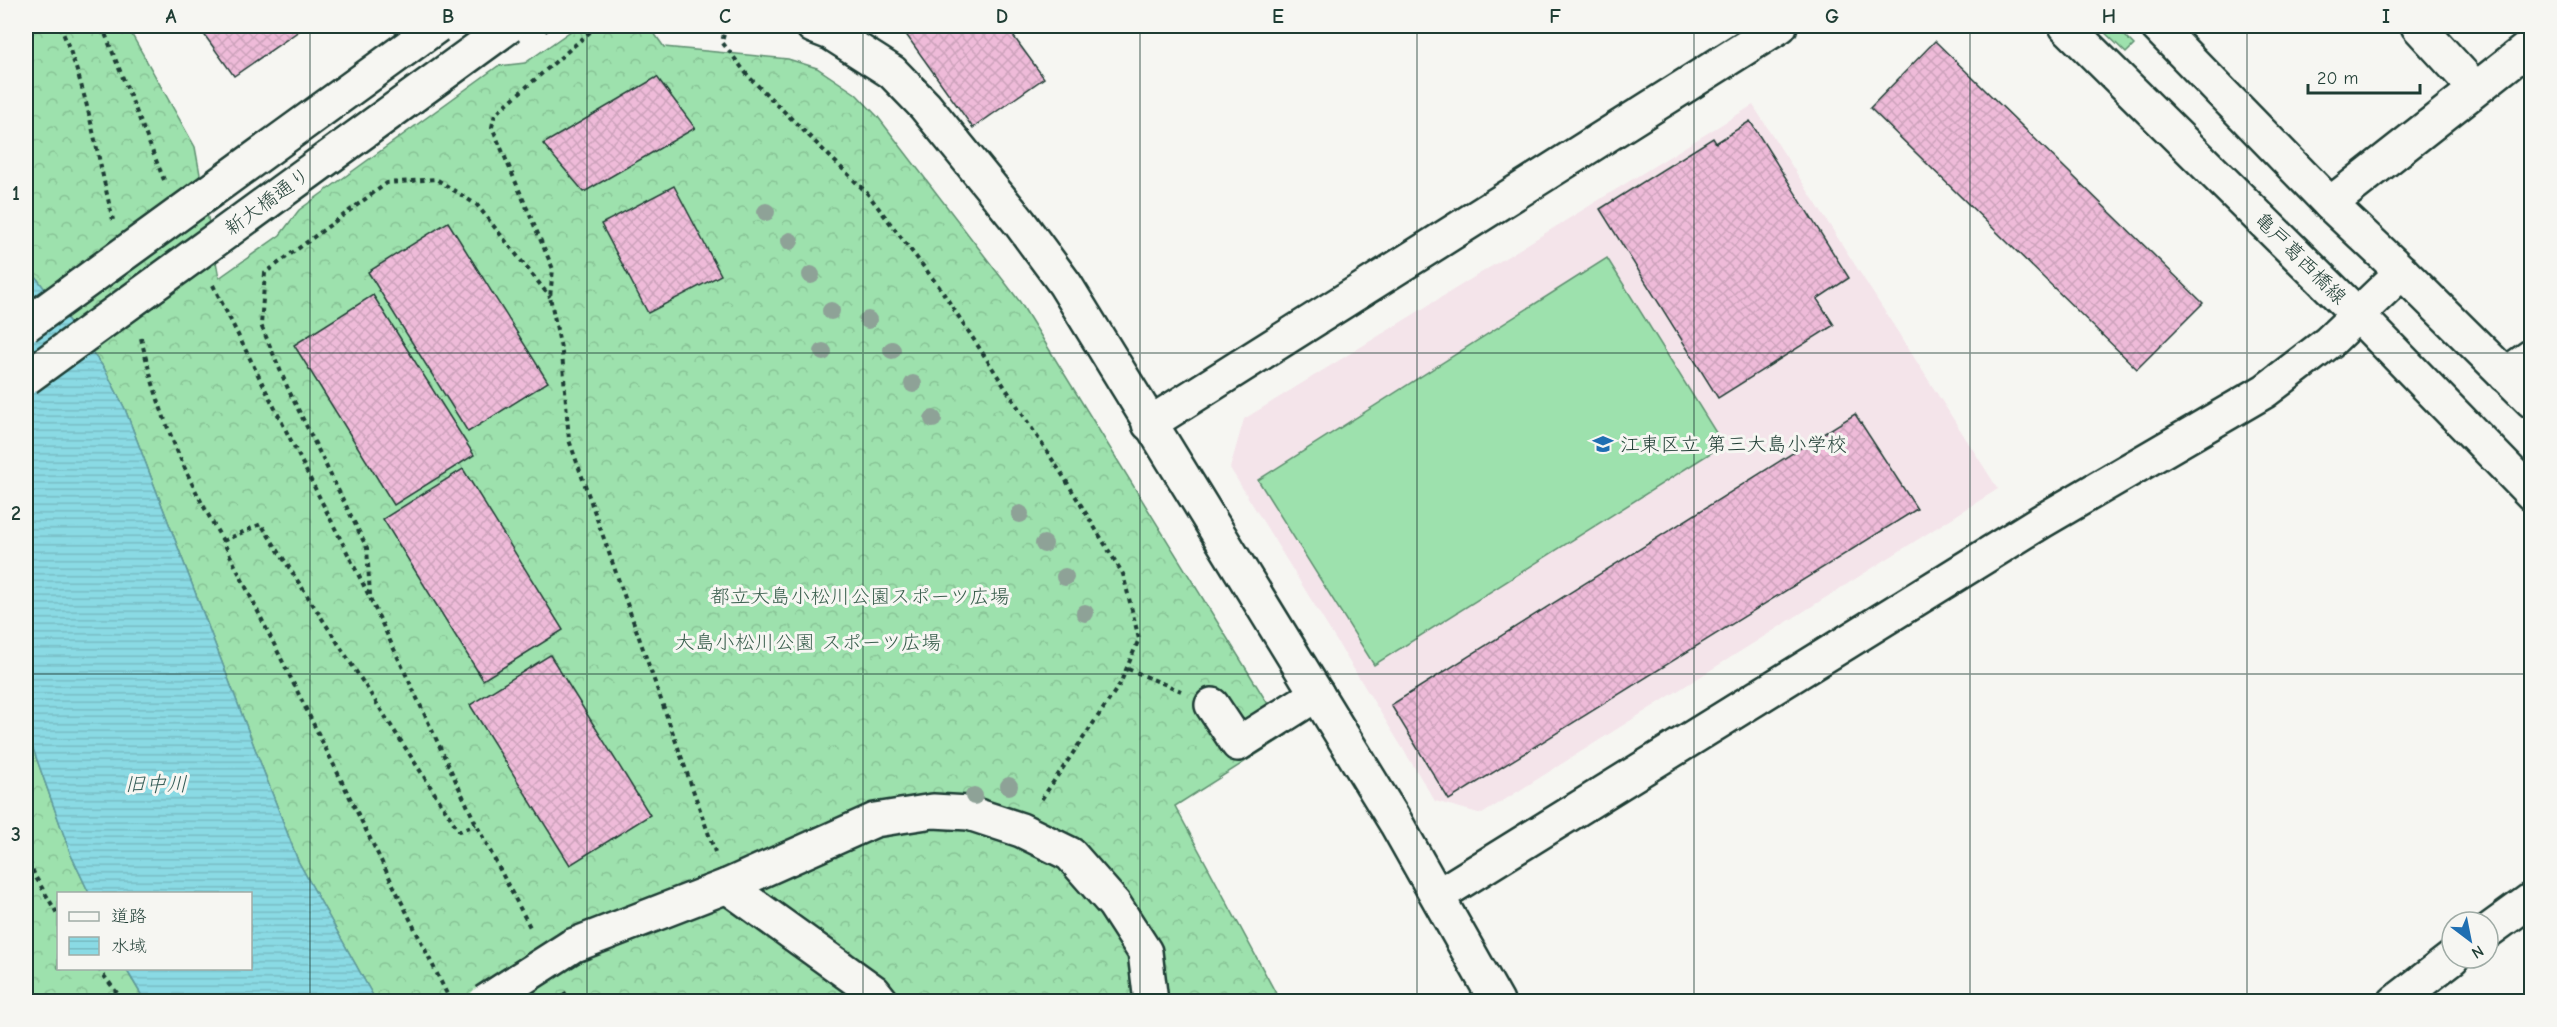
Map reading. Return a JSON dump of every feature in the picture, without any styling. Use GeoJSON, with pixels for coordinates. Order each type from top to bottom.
{"type":"FeatureCollection","features":[{"type":"Feature","properties":{"kind":"street"},"geometry":{"type":"LineString","coordinates":[[26,325],[437,26]]}},
{"type":"Feature","properties":{"kind":"street","name":"新大橋通り"},"geometry":{"type":"LineString","coordinates":[[26,378],[509,26]]}},
{"type":"Feature","properties":{"kind":"street"},"geometry":{"type":"LineString","coordinates":[[813,26],[831,33],[892,72],[925,106],[1020,223],[1065,284],[1439,895],[1497,1002]]}},
{"type":"Feature","properties":{"kind":"street"},"geometry":{"type":"LineString","coordinates":[[1149,424],[1780,26]]}},
{"type":"Feature","properties":{"kind":"street","name":"亀戸葛西橋線"},"geometry":{"type":"LineString","coordinates":[[2066,26],[2358,315],[2532,494]]}},
{"type":"Feature","properties":{"kind":"street"},"geometry":{"type":"LineString","coordinates":[[2159,26],[2330,204],[2532,401]]}},
{"type":"Feature","properties":{"kind":"street"},"geometry":{"type":"LineString","coordinates":[[2418,26],[2475,87]]}},
{"type":"Feature","properties":{"kind":"street"},"geometry":{"type":"LineString","coordinates":[[2521,26],[2532,37]]}},
{"type":"Feature","properties":{"kind":"street"},"geometry":{"type":"LineString","coordinates":[[2330,204],[2475,87],[2532,45]]}},
{"type":"Feature","properties":{"kind":"street"},"geometry":{"type":"LineString","coordinates":[[1439,895],[2042,521],[2265,391],[2329,342],[2402,272]]}},
{"type":"Feature","properties":{"kind":"street"},"geometry":{"type":"LineString","coordinates":[[2505,375],[2532,356]]}},
{"type":"Feature","properties":{"kind":"street"},"geometry":{"type":"LineString","coordinates":[[1212,705],[1238,744],[1317,694]]}},
{"type":"Feature","properties":{"kind":"street"},"geometry":{"type":"LineString","coordinates":[[485,1002],[572,946],[727,886],[876,820],[933,811],[969,813],[1020,830],[1070,854],[1114,904],[1145,952],[1151,1002]]}},
{"type":"Feature","properties":{"kind":"street"},"geometry":{"type":"LineString","coordinates":[[727,886],[874,992],[882,1002]]}},
{"type":"Feature","properties":{"kind":"street"},"geometry":{"type":"LineString","coordinates":[[2500,922],[2532,899]]}},
{"type":"Feature","properties":{"kind":"street"},"geometry":{"type":"LineString","coordinates":[[2395,1002],[2440,967]]}},
{"type":"Feature","properties":{"kind":"path"},"geometry":{"type":"LineString","coordinates":[[102,26],[165,181]]}},
{"type":"Feature","properties":{"kind":"path"},"geometry":{"type":"LineString","coordinates":[[597,26],[495,114],[492,127],[553,269],[550,297],[562,353],[569,440],[727,886]]}},
{"type":"Feature","properties":{"kind":"path"},"geometry":{"type":"LineString","coordinates":[[726,26],[722,42],[749,76],[867,193],[940,288],[1065,479],[1122,574],[1139,639],[1128,669],[1020,830]]}},
{"type":"Feature","properties":{"kind":"path"},"geometry":{"type":"LineString","coordinates":[[370,598],[367,548],[289,391],[261,325],[265,273],[387,183],[436,179],[477,206],[550,297]]}},
{"type":"Feature","properties":{"kind":"path"},"geometry":{"type":"LineString","coordinates":[[208,275],[370,598],[476,824],[536,939]]}},
{"type":"Feature","properties":{"kind":"path"},"geometry":{"type":"LineString","coordinates":[[163,418],[190,483],[223,541],[451,1002]]}},
{"type":"Feature","properties":{"kind":"path"},"geometry":{"type":"LineString","coordinates":[[223,541],[261,524],[459,831],[476,824]]}},
{"type":"Feature","properties":{"kind":"path"},"geometry":{"type":"LineString","coordinates":[[1128,669],[1212,705]]}},
{"type":"Feature","properties":{"kind":"path"},"geometry":{"type":"LineString","coordinates":[[26,853],[35,876],[57,913]]}},
{"type":"Feature","properties":{"kind":"path"},"geometry":{"type":"LineString","coordinates":[[99,970],[124,1002]]}},
{"type":"Feature","properties":{"kind":"path"},"geometry":{"type":"LineString","coordinates":[[564,991],[569,1002]]}},
{"type":"Feature","properties":{"kind":"shaded area","name":"江東区立 第三大島小学校"},"geometry":{"type":"Polygon","coordinates":[[[1753,105],[1998,489],[1482,814],[1435,801],[1230,468],[1244,419],[1753,105]]]}},
{"type":"Feature","properties":{"kind":"green space","name":"大島小松川公園 スポーツ広場"},"geometry":{"type":"Polygon","coordinates":[[[26,26],[127,26],[195,147],[219,278],[280,235],[299,210],[498,66],[525,63],[578,26],[649,26],[664,47],[788,59],[817,68],[856,94],[878,117],[1020,302],[1287,735],[1175,806],[1280,1001],[376,1001],[298,861],[125,409],[104,368],[26,264],[26,26]]]}},
{"type":"Feature","properties":{"kind":"green space"},"geometry":{"type":"Polygon","coordinates":[[[2098,26],[2115,26],[2134,45],[2126,53],[2098,26]]]}},
{"type":"Feature","properties":{"kind":"green space"},"geometry":{"type":"Polygon","coordinates":[[[1607,258],[1720,439],[1717,449],[1374,665],[1258,480],[1607,258]]]}},
{"type":"Feature","properties":{"kind":"green space"},"geometry":{"type":"Polygon","coordinates":[[[26,729],[71,855],[89,892],[57,892],[57,970],[127,970],[145,1001],[26,1001],[26,729]]]}},
{"type":"Feature","properties":{"kind":"water","name":"旧中川"},"geometry":{"type":"Polygon","coordinates":[[[26,264],[104,368],[125,409],[298,861],[376,1001],[145,1001],[127,970],[252,970],[252,892],[89,892],[71,855],[26,729],[26,264]]]}},
{"type":"Feature","properties":{"kind":"building"},"geometry":{"type":"Polygon","coordinates":[[[198,26],[306,26],[234,76],[198,26]]]}},
{"type":"Feature","properties":{"kind":"building"},"geometry":{"type":"Polygon","coordinates":[[[900,26],[1006,26],[1044,78],[973,128],[900,26]]]}},
{"type":"Feature","properties":{"kind":"building"},"geometry":{"type":"Polygon","coordinates":[[[1935,41],[2203,303],[2137,369],[1870,108],[1935,41]]]}},
{"type":"Feature","properties":{"kind":"building"},"geometry":{"type":"Polygon","coordinates":[[[657,77],[695,128],[584,192],[543,144],[657,77]]]}},
{"type":"Feature","properties":{"kind":"building"},"geometry":{"type":"Polygon","coordinates":[[[1750,121],[1849,278],[1817,299],[1834,325],[1718,398],[1600,209],[1713,138],[1716,143],[1750,121]]]}},
{"type":"Feature","properties":{"kind":"building"},"geometry":{"type":"Polygon","coordinates":[[[674,186],[721,275],[648,313],[601,224],[674,186]]]}},
{"type":"Feature","properties":{"kind":"building"},"geometry":{"type":"Polygon","coordinates":[[[448,222],[548,382],[468,432],[368,272],[448,222]]]}},
{"type":"Feature","properties":{"kind":"building"},"geometry":{"type":"Polygon","coordinates":[[[373,295],[474,455],[394,505],[294,345],[373,295]]]}},
{"type":"Feature","properties":{"kind":"building"},"geometry":{"type":"Polygon","coordinates":[[[1855,414],[1917,509],[1449,800],[1391,705],[1855,414]]]}},
{"type":"Feature","properties":{"kind":"building"},"geometry":{"type":"Polygon","coordinates":[[[463,469],[563,630],[483,680],[383,519],[463,469]]]}},
{"type":"Feature","properties":{"kind":"building"},"geometry":{"type":"Polygon","coordinates":[[[550,655],[650,815],[570,865],[470,705],[550,655]]]}},
{"type":"Feature","properties":{"kind":"place","name":"江東区立 第三大島小学校"},"geometry":{"type":"Point","coordinates":[1603,444]}},
{"type":"Feature","properties":{"kind":"park label","name":"都立大島小松川公園スポーツ広場"},"geometry":{"type":"Point","coordinates":[860,596]}}]}
